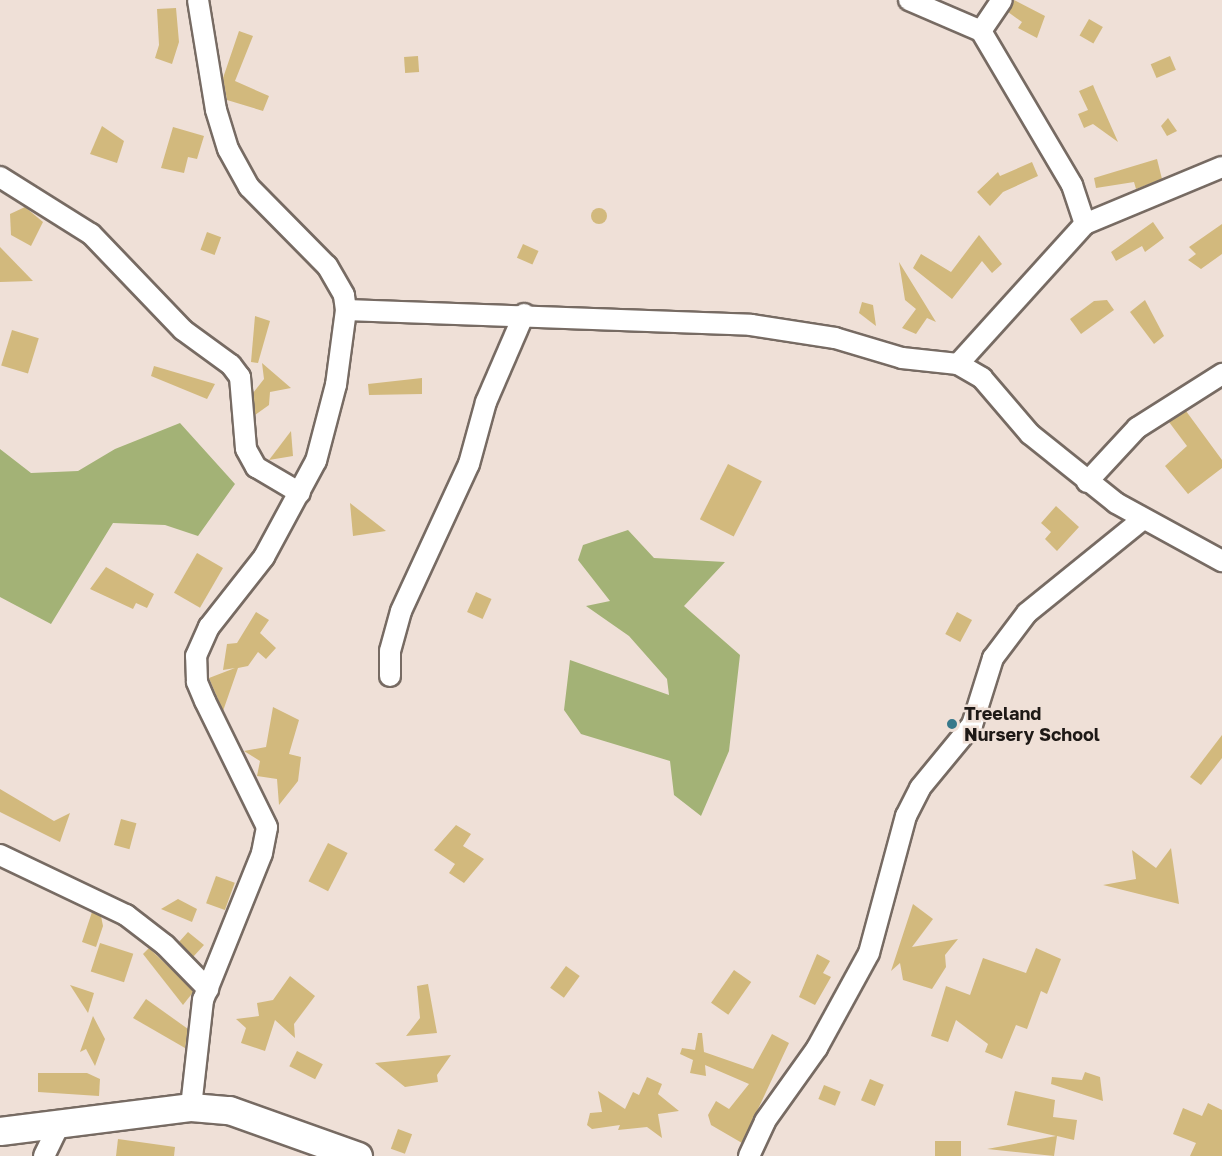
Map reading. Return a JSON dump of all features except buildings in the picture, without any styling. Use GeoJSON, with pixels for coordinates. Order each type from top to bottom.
{"type":"FeatureCollection","features":[{"type":"Feature","properties":{"kind":"street"},"geometry":{"type":"LineString","coordinates":[[191,1107],[199,1016],[262,853],[267,827],[204,701],[197,682],[196,656],[204,635],[264,557],[300,493],[325,438],[346,310],[344,295],[327,266],[249,187],[228,149],[216,110],[198,0]]}},
{"type":"Feature","properties":{"kind":"street"},"geometry":{"type":"LineString","coordinates":[[909,0],[981,31],[1072,185],[1084,224]]}},
{"type":"Feature","properties":{"kind":"street"},"geometry":{"type":"LineString","coordinates":[[981,31],[1002,0]]}},
{"type":"Feature","properties":{"kind":"street"},"geometry":{"type":"LineString","coordinates":[[958,364],[1084,224],[1222,167]]}},
{"type":"Feature","properties":{"kind":"street"},"geometry":{"type":"LineString","coordinates":[[0,177],[91,234],[169,316],[231,365],[240,377],[246,449],[256,467],[300,493]]}},
{"type":"Feature","properties":{"kind":"street"},"geometry":{"type":"LineString","coordinates":[[346,310],[524,314],[790,329],[902,358],[958,364],[982,378],[1030,434],[1087,482],[1142,520],[1222,561]]}},
{"type":"Feature","properties":{"kind":"street"},"geometry":{"type":"LineString","coordinates":[[390,676],[390,651],[401,611],[468,464],[486,402],[524,314]]}},
{"type":"Feature","properties":{"kind":"street"},"geometry":{"type":"LineString","coordinates":[[1087,482],[1137,428],[1222,374]]}},
{"type":"Feature","properties":{"kind":"street"},"geometry":{"type":"LineString","coordinates":[[749,1156],[765,1121],[817,1048],[869,953],[906,816],[920,788],[972,725],[993,658],[1027,613],[1142,520]]}},
{"type":"Feature","properties":{"kind":"street"},"geometry":{"type":"LineString","coordinates":[[0,855],[126,915],[165,945],[208,989]]}},
{"type":"Feature","properties":{"kind":"street"},"geometry":{"type":"LineString","coordinates":[[0,1131],[191,1107],[229,1110],[358,1156]]}},
{"type":"Feature","properties":{"kind":"street"},"geometry":{"type":"LineString","coordinates":[[44,1156],[59,1125]]}},
{"type":"Feature","properties":{"kind":"green space"},"geometry":{"type":"Polygon","coordinates":[[[180,423],[235,484],[198,536],[165,525],[113,523],[51,624],[0,597],[0,449],[31,473],[78,471],[115,449],[180,423]]]}},
{"type":"Feature","properties":{"kind":"green space"},"geometry":{"type":"Polygon","coordinates":[[[628,530],[654,558],[725,562],[684,606],[740,655],[729,751],[701,816],[674,795],[670,761],[581,734],[564,710],[570,660],[669,695],[667,679],[629,636],[586,606],[610,601],[578,560],[583,545],[628,530]]]}},
{"type":"Feature","properties":{"kind":"place","name":"Treeland Nursery School"},"geometry":{"type":"Point","coordinates":[952,724]}}]}
